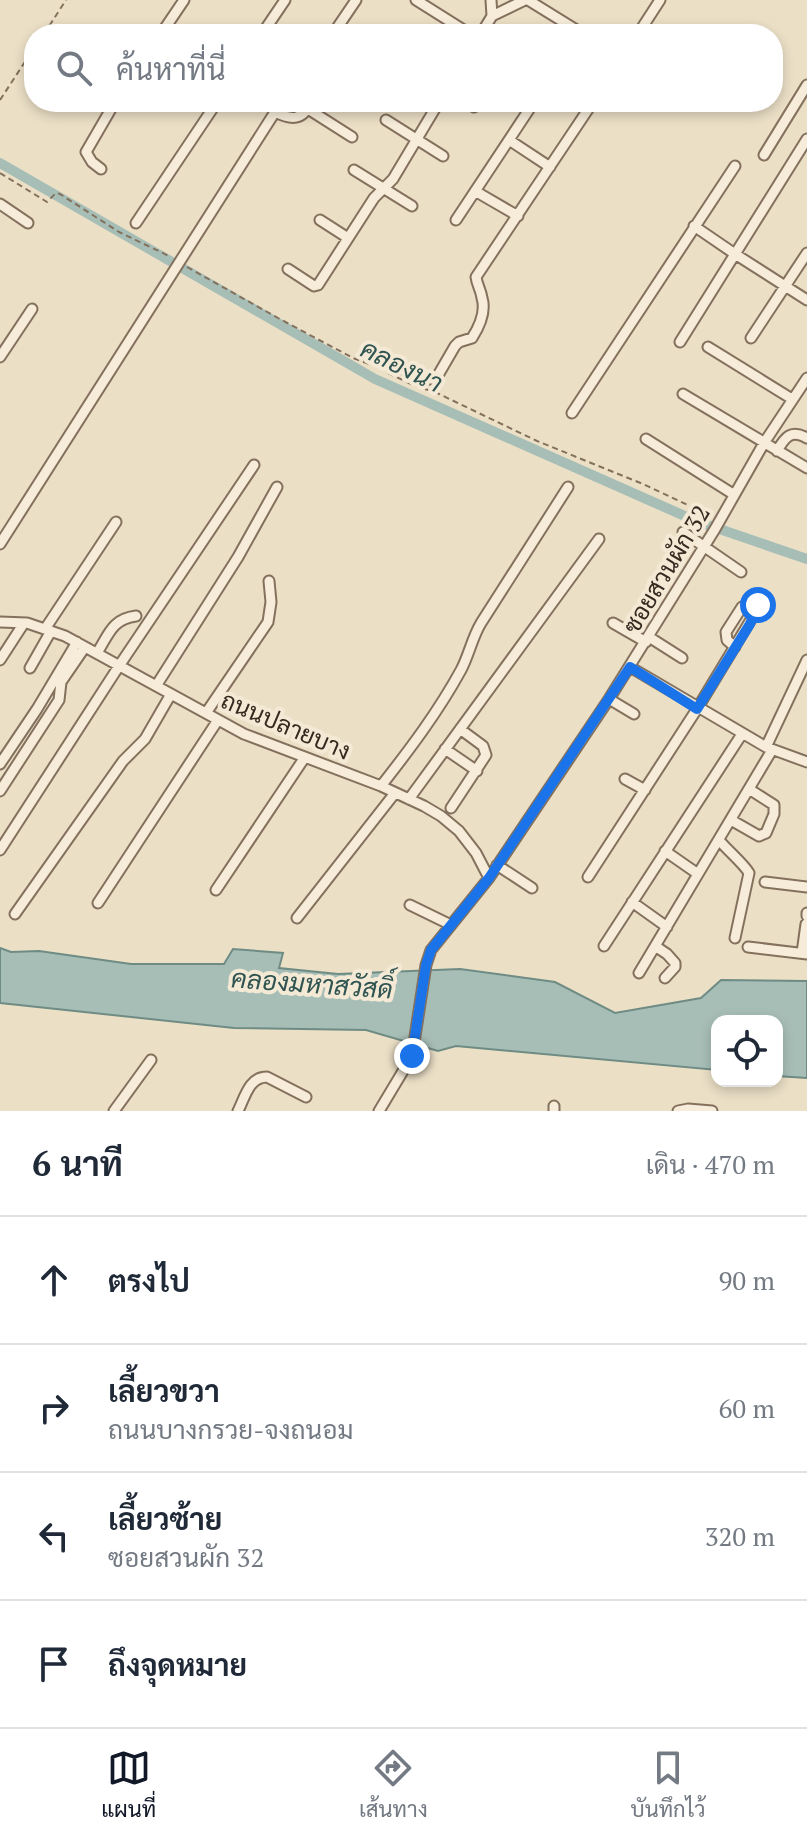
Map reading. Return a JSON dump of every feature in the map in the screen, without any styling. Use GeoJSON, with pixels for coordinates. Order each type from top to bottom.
{"type":"FeatureCollection","features":[{"type":"Feature","properties":{"kind":"street"},"geometry":{"type":"LineString","coordinates":[[168,24],[184,0]]}},
{"type":"Feature","properties":{"kind":"street"},"geometry":{"type":"LineString","coordinates":[[269,24],[285,0]]}},
{"type":"Feature","properties":{"kind":"street"},"geometry":{"type":"LineString","coordinates":[[340,24],[356,0]]}},
{"type":"Feature","properties":{"kind":"street"},"geometry":{"type":"LineString","coordinates":[[416,0],[454,24]]}},
{"type":"Feature","properties":{"kind":"street"},"geometry":{"type":"LineString","coordinates":[[491,0],[492,16]]}},
{"type":"Feature","properties":{"kind":"street"},"geometry":{"type":"LineString","coordinates":[[487,24],[492,16],[526,0],[566,24]]}},
{"type":"Feature","properties":{"kind":"street"},"geometry":{"type":"LineString","coordinates":[[644,24],[660,0]]}},
{"type":"Feature","properties":{"kind":"street"},"geometry":{"type":"LineString","coordinates":[[764,155],[807,85]]}},
{"type":"Feature","properties":{"kind":"street"},"geometry":{"type":"LineString","coordinates":[[101,169],[86,152],[109,112]]}},
{"type":"Feature","properties":{"kind":"street"},"geometry":{"type":"LineString","coordinates":[[136,223],[210,112]]}},
{"type":"Feature","properties":{"kind":"street"},"geometry":{"type":"LineString","coordinates":[[0,544],[275,112],[286,118],[295,118],[304,112]]}},
{"type":"Feature","properties":{"kind":"street"},"geometry":{"type":"LineString","coordinates":[[318,112],[352,137]]}},
{"type":"Feature","properties":{"kind":"street"},"geometry":{"type":"LineString","coordinates":[[288,269],[316,286],[374,198],[393,179],[433,112]]}},
{"type":"Feature","properties":{"kind":"street"},"geometry":{"type":"LineString","coordinates":[[456,220],[527,112]]}},
{"type":"Feature","properties":{"kind":"street"},"geometry":{"type":"LineString","coordinates":[[375,356],[431,379],[437,377],[459,342],[472,338],[483,311],[483,299],[476,277],[586,112]]}},
{"type":"Feature","properties":{"kind":"street"},"geometry":{"type":"LineString","coordinates":[[386,120],[443,156]]}},
{"type":"Feature","properties":{"kind":"street"},"geometry":{"type":"LineString","coordinates":[[680,342],[807,139]]}},
{"type":"Feature","properties":{"kind":"street"},"geometry":{"type":"LineString","coordinates":[[509,140],[550,167]]}},
{"type":"Feature","properties":{"kind":"street"},"geometry":{"type":"LineString","coordinates":[[572,413],[735,166]]}},
{"type":"Feature","properties":{"kind":"street"},"geometry":{"type":"LineString","coordinates":[[354,170],[412,206]]}},
{"type":"Feature","properties":{"kind":"street"},"geometry":{"type":"LineString","coordinates":[[475,191],[518,216]]}},
{"type":"Feature","properties":{"kind":"street"},"geometry":{"type":"LineString","coordinates":[[0,204],[28,223]]}},
{"type":"Feature","properties":{"kind":"street"},"geometry":{"type":"LineString","coordinates":[[320,220],[348,238]]}},
{"type":"Feature","properties":{"kind":"street"},"geometry":{"type":"LineString","coordinates":[[694,226],[807,300]]}},
{"type":"Feature","properties":{"kind":"street"},"geometry":{"type":"LineString","coordinates":[[751,338],[807,253]]}},
{"type":"Feature","properties":{"kind":"street"},"geometry":{"type":"LineString","coordinates":[[0,357],[32,309]]}},
{"type":"Feature","properties":{"kind":"street"},"geometry":{"type":"LineString","coordinates":[[708,347],[792,399]]}},
{"type":"Feature","properties":{"kind":"street","name":"ซอยสวนผัก 32"},"geometry":{"type":"LineString","coordinates":[[379,1111],[412,1056],[431,950],[489,878],[609,699],[764,443],[807,378]]}},
{"type":"Feature","properties":{"kind":"street"},"geometry":{"type":"LineString","coordinates":[[683,394],[807,468]]}},
{"type":"Feature","properties":{"kind":"street"},"geometry":{"type":"LineString","coordinates":[[777,451],[791,434],[801,434],[807,438]]}},
{"type":"Feature","properties":{"kind":"street"},"geometry":{"type":"LineString","coordinates":[[646,439],[733,494]]}},
{"type":"Feature","properties":{"kind":"street"},"geometry":{"type":"LineString","coordinates":[[0,850],[254,465]]}},
{"type":"Feature","properties":{"kind":"street"},"geometry":{"type":"LineString","coordinates":[[156,686],[238,557],[277,487]]}},
{"type":"Feature","properties":{"kind":"street"},"geometry":{"type":"LineString","coordinates":[[381,786],[416,742],[439,706],[463,667],[472,638],[568,487]]}},
{"type":"Feature","properties":{"kind":"street"},"geometry":{"type":"LineString","coordinates":[[30,668],[48,630],[116,522]]}},
{"type":"Feature","properties":{"kind":"street"},"geometry":{"type":"LineString","coordinates":[[683,532],[741,572]]}},
{"type":"Feature","properties":{"kind":"street"},"geometry":{"type":"LineString","coordinates":[[409,799],[599,539]]}},
{"type":"Feature","properties":{"kind":"street"},"geometry":{"type":"LineString","coordinates":[[206,713],[268,622],[271,602],[269,581]]}},
{"type":"Feature","properties":{"kind":"street"},"geometry":{"type":"LineString","coordinates":[[588,877],[697,709],[735,647],[758,608],[757,604],[742,607],[726,632],[727,640],[735,647]]}},
{"type":"Feature","properties":{"kind":"street"},"geometry":{"type":"LineString","coordinates":[[97,653],[117,622],[124,617],[136,616]]}},
{"type":"Feature","properties":{"kind":"street","name":"ถนนปลายบาง"},"geometry":{"type":"LineString","coordinates":[[0,622],[24,623],[81,644],[244,734],[409,799],[441,816],[459,831],[476,853],[489,878]]}},
{"type":"Feature","properties":{"kind":"street"},"geometry":{"type":"LineString","coordinates":[[0,660],[24,623]]}},
{"type":"Feature","properties":{"kind":"street"},"geometry":{"type":"LineString","coordinates":[[613,623],[682,658]]}},
{"type":"Feature","properties":{"kind":"street"},"geometry":{"type":"LineString","coordinates":[[0,764],[81,644]]}},
{"type":"Feature","properties":{"kind":"street"},"geometry":{"type":"LineString","coordinates":[[0,791],[59,700],[61,682],[81,644]]}},
{"type":"Feature","properties":{"kind":"street"},"geometry":{"type":"LineString","coordinates":[[639,973],[749,789],[807,660]]}},
{"type":"Feature","properties":{"kind":"street"},"geometry":{"type":"LineString","coordinates":[[630,667],[769,749],[807,762]]}},
{"type":"Feature","properties":{"kind":"street"},"geometry":{"type":"LineString","coordinates":[[15,914],[123,761],[145,739],[171,694]]}},
{"type":"Feature","properties":{"kind":"street"},"geometry":{"type":"LineString","coordinates":[[609,699],[634,714]]}},
{"type":"Feature","properties":{"kind":"street"},"geometry":{"type":"LineString","coordinates":[[98,903],[218,720]]}},
{"type":"Feature","properties":{"kind":"street"},"geometry":{"type":"LineString","coordinates":[[451,808],[486,755],[483,746],[460,729]]}},
{"type":"Feature","properties":{"kind":"street"},"geometry":{"type":"LineString","coordinates":[[604,946],[742,734]]}},
{"type":"Feature","properties":{"kind":"street"},"geometry":{"type":"LineString","coordinates":[[445,749],[477,771]]}},
{"type":"Feature","properties":{"kind":"street"},"geometry":{"type":"LineString","coordinates":[[216,890],[305,757]]}},
{"type":"Feature","properties":{"kind":"street"},"geometry":{"type":"LineString","coordinates":[[625,779],[645,790]]}},
{"type":"Feature","properties":{"kind":"street"},"geometry":{"type":"LineString","coordinates":[[731,820],[759,836],[766,833],[774,814],[774,805],[749,789]]}},
{"type":"Feature","properties":{"kind":"street"},"geometry":{"type":"LineString","coordinates":[[297,918],[395,793]]}},
{"type":"Feature","properties":{"kind":"street"},"geometry":{"type":"LineString","coordinates":[[719,840],[749,873],[735,938]]}},
{"type":"Feature","properties":{"kind":"street"},"geometry":{"type":"LineString","coordinates":[[665,851],[698,874]]}},
{"type":"Feature","properties":{"kind":"street"},"geometry":{"type":"LineString","coordinates":[[497,865],[532,888]]}},
{"type":"Feature","properties":{"kind":"street"},"geometry":{"type":"LineString","coordinates":[[765,882],[807,887]]}},
{"type":"Feature","properties":{"kind":"street"},"geometry":{"type":"LineString","coordinates":[[632,902],[667,927]]}},
{"type":"Feature","properties":{"kind":"street"},"geometry":{"type":"LineString","coordinates":[[410,905],[451,925]]}},
{"type":"Feature","properties":{"kind":"street"},"geometry":{"type":"LineString","coordinates":[[748,947],[805,954],[806,918]]}},
{"type":"Feature","properties":{"kind":"street"},"geometry":{"type":"LineString","coordinates":[[655,946],[674,959],[675,967],[665,978]]}},
{"type":"Feature","properties":{"kind":"street"},"geometry":{"type":"LineString","coordinates":[[114,1111],[151,1060]]}},
{"type":"Feature","properties":{"kind":"street"},"geometry":{"type":"LineString","coordinates":[[238,1111],[251,1083],[260,1077],[267,1077],[306,1097]]}},
{"type":"Feature","properties":{"kind":"street"},"geometry":{"type":"LineString","coordinates":[[678,1111],[712,1111]]}},
{"type":"Feature","properties":{"kind":"path"},"geometry":{"type":"LineString","coordinates":[[50,24],[66,0]]}},
{"type":"Feature","properties":{"kind":"path"},"geometry":{"type":"LineString","coordinates":[[0,100],[24,63]]}},
{"type":"Feature","properties":{"kind":"path"},"geometry":{"type":"LineString","coordinates":[[0,173],[47,202],[56,193],[119,232],[353,358],[378,367]]}},
{"type":"Feature","properties":{"kind":"path"},"geometry":{"type":"LineString","coordinates":[[386,372],[709,515]]}},
{"type":"Feature","properties":{"kind":"water","name":"คลองมหาสวัสดิ์"},"geometry":{"type":"Polygon","coordinates":[[[0,948],[11,952],[39,951],[131,964],[224,964],[233,949],[283,953],[279,968],[338,974],[460,969],[555,982],[615,1013],[701,998],[721,980],[807,981],[807,1078],[783,1076],[783,1015],[711,1015],[711,1069],[456,1046],[438,1051],[366,1030],[234,1028],[0,1003],[0,948]]]}},
{"type":"Feature","properties":{"kind":"waterway","name":"คลองนา"},"geometry":{"type":"LineString","coordinates":[[0,163],[375,379],[696,521],[807,559]]}},
{"type":"Feature","properties":{"kind":"route"},"geometry":{"type":"LineString","coordinates":[[412,1056],[431,950],[489,878],[630,667],[697,709],[750,624],[758,605]]}}]}
